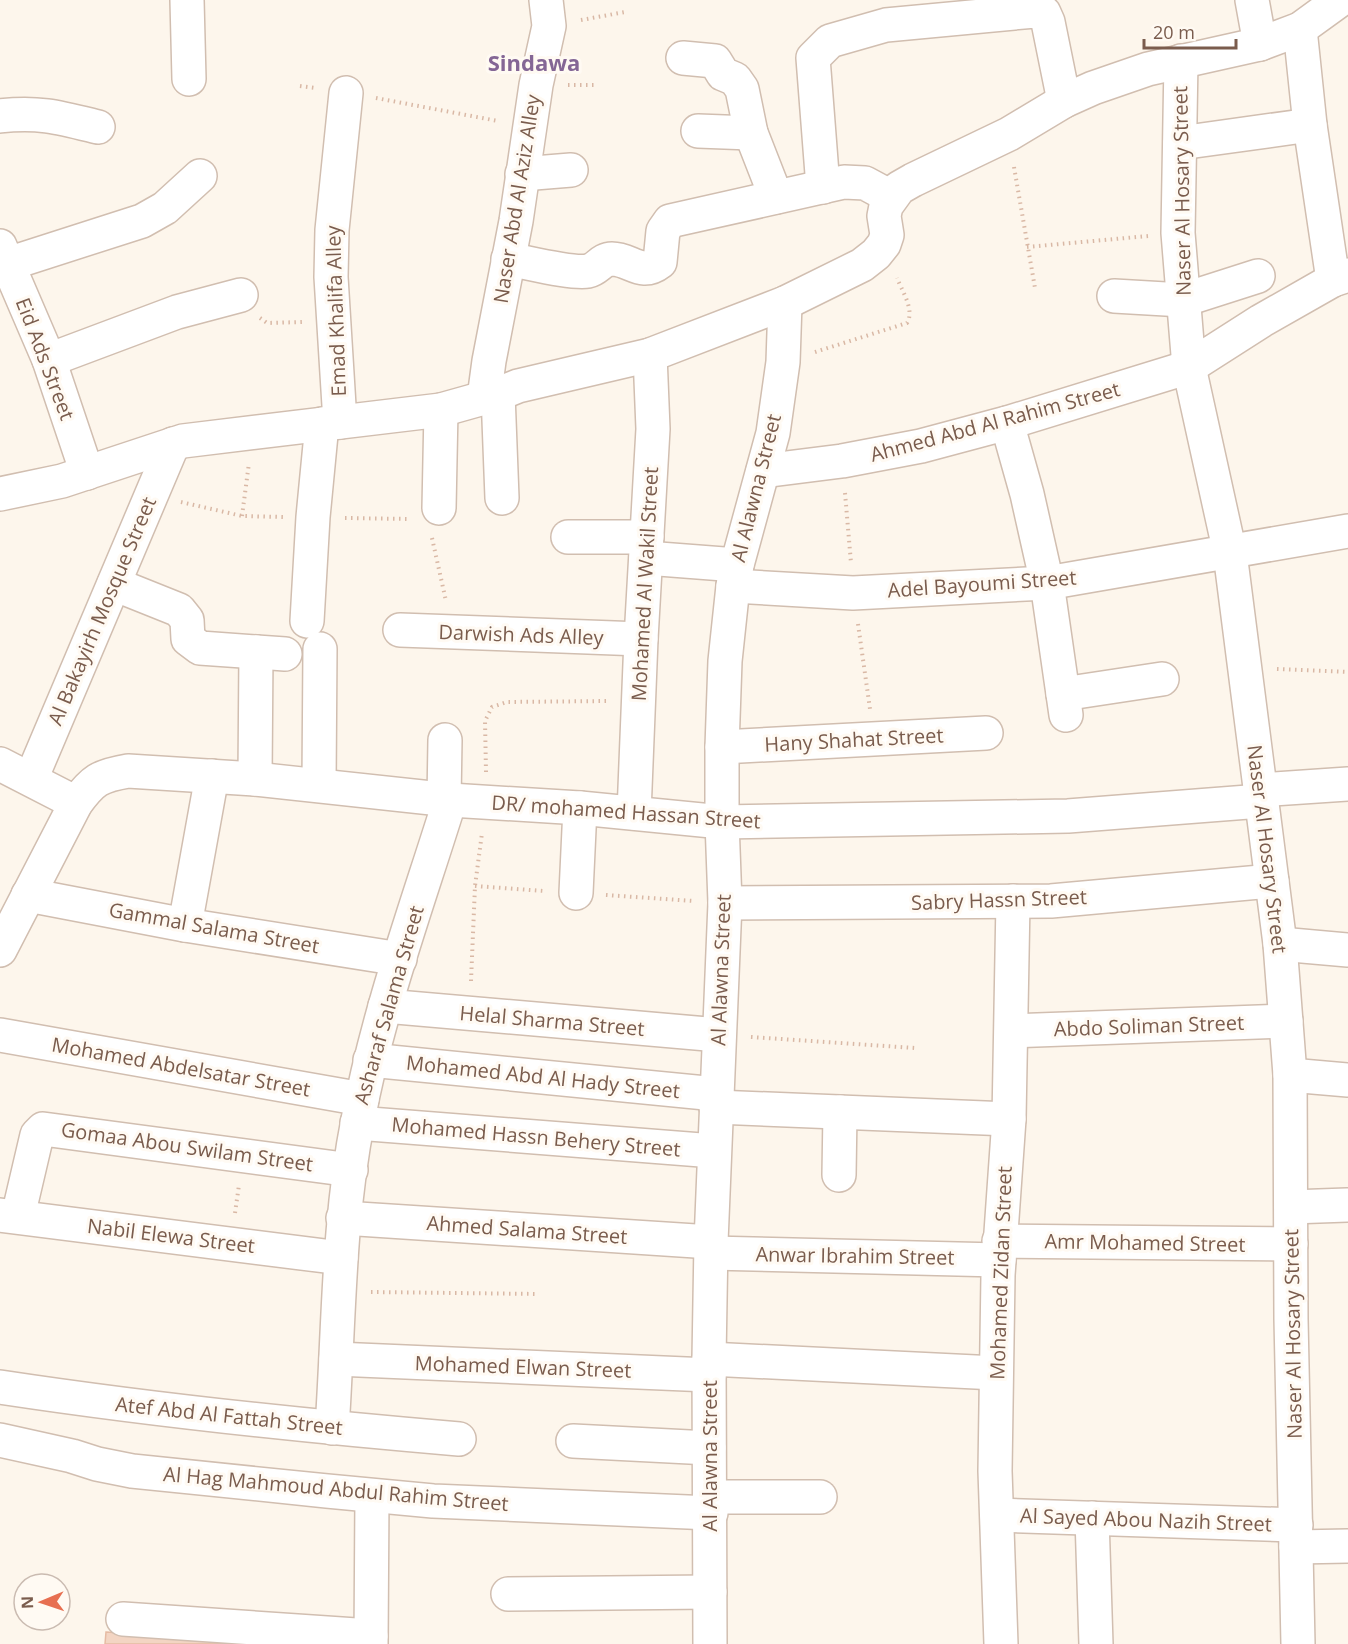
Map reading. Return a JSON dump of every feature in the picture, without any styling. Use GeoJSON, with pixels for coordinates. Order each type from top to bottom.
{"type":"FeatureCollection","features":[{"type":"Feature","properties":{"kind":"street"},"geometry":{"type":"LineString","coordinates":[[187,0],[189,79]]}},
{"type":"Feature","properties":{"kind":"street"},"geometry":{"type":"LineString","coordinates":[[1252,0],[1260,45]]}},
{"type":"Feature","properties":{"kind":"street"},"geometry":{"type":"LineString","coordinates":[[0,494],[62,481],[172,444],[441,410],[518,386],[650,354],[785,303],[862,265],[884,244],[887,235],[884,216],[891,197],[899,188],[1009,134],[1064,101],[1119,79],[1181,61],[1260,45],[1300,29],[1340,0]]}},
{"type":"Feature","properties":{"kind":"street"},"geometry":{"type":"LineString","coordinates":[[823,187],[813,58],[830,41],[886,25],[1035,11],[1044,13],[1048,22],[1064,101]]}},
{"type":"Feature","properties":{"kind":"street","name":"Naser Abd Al Aziz Alley"},"geometry":{"type":"LineString","coordinates":[[502,498],[489,361],[548,13]]}},
{"type":"Feature","properties":{"kind":"street"},"geometry":{"type":"LineString","coordinates":[[1300,29],[1310,125],[1340,278]]}},
{"type":"Feature","properties":{"kind":"street"},"geometry":{"type":"LineString","coordinates":[[683,58],[715,61],[723,74],[739,83],[751,133],[776,197]]}},
{"type":"Feature","properties":{"kind":"street","name":"Naser Al Hosary Street"},"geometry":{"type":"LineString","coordinates":[[1181,61],[1178,233],[1189,367],[1230,552],[1280,944],[1290,1075],[1298,1644]]}},
{"type":"Feature","properties":{"kind":"street","name":"Emad Khalifa Alley"},"geometry":{"type":"LineString","coordinates":[[319,784],[313,517],[331,423],[334,320],[331,277],[332,230],[346,93]]}},
{"type":"Feature","properties":{"kind":"street"},"geometry":{"type":"LineString","coordinates":[[0,116],[23,113],[49,115],[99,127]]}},
{"type":"Feature","properties":{"kind":"street"},"geometry":{"type":"LineString","coordinates":[[1180,143],[1310,125]]}},
{"type":"Feature","properties":{"kind":"street"},"geometry":{"type":"LineString","coordinates":[[698,131],[751,133]]}},
{"type":"Feature","properties":{"kind":"street"},"geometry":{"type":"LineString","coordinates":[[522,174],[571,170]]}},
{"type":"Feature","properties":{"kind":"street"},"geometry":{"type":"LineString","coordinates":[[4,255],[142,221],[165,208],[200,176]]}},
{"type":"Feature","properties":{"kind":"street"},"geometry":{"type":"LineString","coordinates":[[508,259],[578,271],[594,268],[602,260],[614,259],[640,268],[653,268],[660,262],[663,231],[670,221],[844,182],[865,183],[891,197]]}},
{"type":"Feature","properties":{"kind":"street","name":"Eid Ads Street"},"geometry":{"type":"LineString","coordinates":[[4,255],[49,360],[87,473]]}},
{"type":"Feature","properties":{"kind":"street"},"geometry":{"type":"LineString","coordinates":[[1114,296],[1183,300],[1258,276]]}},
{"type":"Feature","properties":{"kind":"street","name":"Ahmed Abd Al Rahim Street"},"geometry":{"type":"LineString","coordinates":[[764,471],[842,461],[921,446],[1007,423],[1189,367],[1261,321],[1340,278]]}},
{"type":"Feature","properties":{"kind":"street"},"geometry":{"type":"LineString","coordinates":[[49,360],[177,312],[241,295]]}},
{"type":"Feature","properties":{"kind":"street","name":"Al Alawna Street"},"geometry":{"type":"LineString","coordinates":[[710,1644],[709,1367],[714,1151],[725,903],[722,747],[725,661],[735,575],[773,433],[783,362],[785,303]]}},
{"type":"Feature","properties":{"kind":"street","name":"Mohamed Al Wakil Street"},"geometry":{"type":"LineString","coordinates":[[634,813],[653,429],[650,354]]}},
{"type":"Feature","properties":{"kind":"street"},"geometry":{"type":"LineString","coordinates":[[428,519],[441,410]]}},
{"type":"Feature","properties":{"kind":"street"},"geometry":{"type":"LineString","coordinates":[[1007,423],[1027,494],[1047,582],[1065,704],[1162,679]]}},
{"type":"Feature","properties":{"kind":"street","name":"Al Bakayirh Mosque Street"},"geometry":{"type":"LineString","coordinates":[[31,778],[172,444]]}},
{"type":"Feature","properties":{"kind":"street","name":"Adel Bayoumi Street"},"geometry":{"type":"LineString","coordinates":[[568,537],[646,547],[735,575],[853,593],[1047,582],[1348,531]]}},
{"type":"Feature","properties":{"kind":"street"},"geometry":{"type":"LineString","coordinates":[[114,584],[179,610],[187,620],[188,639],[200,648],[270,653],[255,779]]}},
{"type":"Feature","properties":{"kind":"street","name":"Darwish Ads Alley"},"geometry":{"type":"LineString","coordinates":[[400,630],[641,639]]}},
{"type":"Feature","properties":{"kind":"street","name":"Hany Shahat Street"},"geometry":{"type":"LineString","coordinates":[[722,747],[986,733]]}},
{"type":"Feature","properties":{"kind":"street","name":"Asharaf Salama Street"},"geometry":{"type":"LineString","coordinates":[[332,1428],[343,1218],[359,1111],[385,1006],[447,800],[445,740]]}},
{"type":"Feature","properties":{"kind":"street"},"geometry":{"type":"LineString","coordinates":[[0,764],[76,803]]}},
{"type":"Feature","properties":{"kind":"street","name":"DR/ mohamed Hassan Street"},"geometry":{"type":"LineString","coordinates":[[3,934],[28,895],[76,803],[90,784],[109,774],[128,771],[319,784],[447,800],[580,808],[722,822],[1068,816],[1261,796],[1348,784]]}},
{"type":"Feature","properties":{"kind":"street"},"geometry":{"type":"LineString","coordinates":[[185,925],[212,776]]}},
{"type":"Feature","properties":{"kind":"street"},"geometry":{"type":"LineString","coordinates":[[576,893],[580,808]]}},
{"type":"Feature","properties":{"kind":"street","name":"Sabry Hassn Street"},"geometry":{"type":"LineString","coordinates":[[725,903],[1051,901],[1272,881]]}},
{"type":"Feature","properties":{"kind":"street","name":"Gammal Salama Street"},"geometry":{"type":"LineString","coordinates":[[28,895],[185,925],[400,958]]}},
{"type":"Feature","properties":{"kind":"street","name":"Mohamed Zidan Street"},"geometry":{"type":"LineString","coordinates":[[1001,1644],[996,1373],[999,1250],[1009,1119],[1013,901]]}},
{"type":"Feature","properties":{"kind":"street"},"geometry":{"type":"LineString","coordinates":[[1280,944],[1348,950]]}},
{"type":"Feature","properties":{"kind":"street","name":"Helal Sharma Street"},"geometry":{"type":"LineString","coordinates":[[385,1006],[719,1035]]}},
{"type":"Feature","properties":{"kind":"street","name":"Abdo Soliman Street"},"geometry":{"type":"LineString","coordinates":[[1012,1031],[1286,1021]]}},
{"type":"Feature","properties":{"kind":"street","name":"Mohamed Abdelsatar Street"},"geometry":{"type":"LineString","coordinates":[[0,1035],[359,1111]]}},
{"type":"Feature","properties":{"kind":"street","name":"Mohamed Abd Al Hady Street"},"geometry":{"type":"LineString","coordinates":[[370,1060],[716,1101],[840,1112],[1009,1119]]}},
{"type":"Feature","properties":{"kind":"street"},"geometry":{"type":"LineString","coordinates":[[1290,1075],[1348,1080]]}},
{"type":"Feature","properties":{"kind":"street","name":"Mohamed Hassn Behery Street"},"geometry":{"type":"LineString","coordinates":[[359,1111],[714,1151]]}},
{"type":"Feature","properties":{"kind":"street"},"geometry":{"type":"LineString","coordinates":[[839,1175],[840,1112]]}},
{"type":"Feature","properties":{"kind":"street","name":"Gomaa Abou Swilam Street"},"geometry":{"type":"LineString","coordinates":[[9,1216],[38,1135],[43,1129],[351,1170]]}},
{"type":"Feature","properties":{"kind":"street"},"geometry":{"type":"LineString","coordinates":[[1291,1206],[1347,1205]]}},
{"type":"Feature","properties":{"kind":"street","name":"Nabil Elewa Street"},"geometry":{"type":"LineString","coordinates":[[9,1216],[341,1258]]}},
{"type":"Feature","properties":{"kind":"street","name":"Ahmed Salama Street"},"geometry":{"type":"LineString","coordinates":[[343,1218],[711,1247]]}},
{"type":"Feature","properties":{"kind":"street","name":"Amr Mohamed Street"},"geometry":{"type":"LineString","coordinates":[[999,1250],[1291,1244]]}},
{"type":"Feature","properties":{"kind":"street","name":"Anwar Ibrahim Street"},"geometry":{"type":"LineString","coordinates":[[711,1247],[999,1250]]}},
{"type":"Feature","properties":{"kind":"street","name":"Mohamed Elwan Street"},"geometry":{"type":"LineString","coordinates":[[336,1359],[996,1373]]}},
{"type":"Feature","properties":{"kind":"street","name":"Atef Abd Al Fattah Street"},"geometry":{"type":"LineString","coordinates":[[0,1387],[103,1402],[332,1428],[459,1439]]}},
{"type":"Feature","properties":{"kind":"street","name":"Al Hag Mahmoud Abdul Rahim Street"},"geometry":{"type":"LineString","coordinates":[[0,1440],[97,1464],[132,1470],[433,1501],[710,1505],[820,1497]]}},
{"type":"Feature","properties":{"kind":"street"},"geometry":{"type":"LineString","coordinates":[[573,1441],[709,1448]]}},
{"type":"Feature","properties":{"kind":"street"},"geometry":{"type":"LineString","coordinates":[[123,1619],[371,1640],[372,1496]]}},
{"type":"Feature","properties":{"kind":"street","name":"Al Sayed Abou Nazih Street"},"geometry":{"type":"LineString","coordinates":[[997,1515],[1092,1518],[1296,1536]]}},
{"type":"Feature","properties":{"kind":"street"},"geometry":{"type":"LineString","coordinates":[[1092,1518],[1096,1644]]}},
{"type":"Feature","properties":{"kind":"street"},"geometry":{"type":"LineString","coordinates":[[1296,1536],[1348,1546]]}},
{"type":"Feature","properties":{"kind":"street"},"geometry":{"type":"LineString","coordinates":[[508,1594],[710,1593]]}},
{"type":"Feature","properties":{"kind":"path"},"geometry":{"type":"LineString","coordinates":[[548,13],[624,12]]}},
{"type":"Feature","properties":{"kind":"path"},"geometry":{"type":"LineString","coordinates":[[346,93],[529,126]]}},
{"type":"Feature","properties":{"kind":"path"},"geometry":{"type":"LineString","coordinates":[[1009,134],[1035,288]]}},
{"type":"Feature","properties":{"kind":"path"},"geometry":{"type":"LineString","coordinates":[[1027,247],[1178,233]]}},
{"type":"Feature","properties":{"kind":"path"},"geometry":{"type":"LineString","coordinates":[[783,362],[907,323],[911,317],[910,310],[884,244]]}},
{"type":"Feature","properties":{"kind":"path"},"geometry":{"type":"LineString","coordinates":[[241,295],[248,298],[261,320],[267,323],[334,320]]}},
{"type":"Feature","properties":{"kind":"path"},"geometry":{"type":"LineString","coordinates":[[242,516],[253,432]]}},
{"type":"Feature","properties":{"kind":"path"},"geometry":{"type":"LineString","coordinates":[[842,461],[853,593],[874,739]]}},
{"type":"Feature","properties":{"kind":"path"},"geometry":{"type":"LineString","coordinates":[[151,495],[242,516],[428,519],[453,632]]}},
{"type":"Feature","properties":{"kind":"path"},"geometry":{"type":"LineString","coordinates":[[1245,668],[1348,672]]}},
{"type":"Feature","properties":{"kind":"path"},"geometry":{"type":"LineString","coordinates":[[470,1015],[475,886],[486,802],[485,721],[492,707],[507,702],[640,701]]}},
{"type":"Feature","properties":{"kind":"path"},"geometry":{"type":"LineString","coordinates":[[719,1035],[915,1048]]}},
{"type":"Feature","properties":{"kind":"path"},"geometry":{"type":"LineString","coordinates":[[230,1244],[244,1156]]}},
{"type":"Feature","properties":{"kind":"path"},"geometry":{"type":"LineString","coordinates":[[338,1292],[539,1294]]}},
{"type":"Feature","properties":{"kind":"building"},"geometry":{"type":"Polygon","coordinates":[[[106,1632],[249,1642],[249,1644],[105,1644],[106,1632]]]}},
{"type":"Feature","properties":{"kind":"district","name":"Sindawa"},"geometry":{"type":"Point","coordinates":[534,63]}}]}
